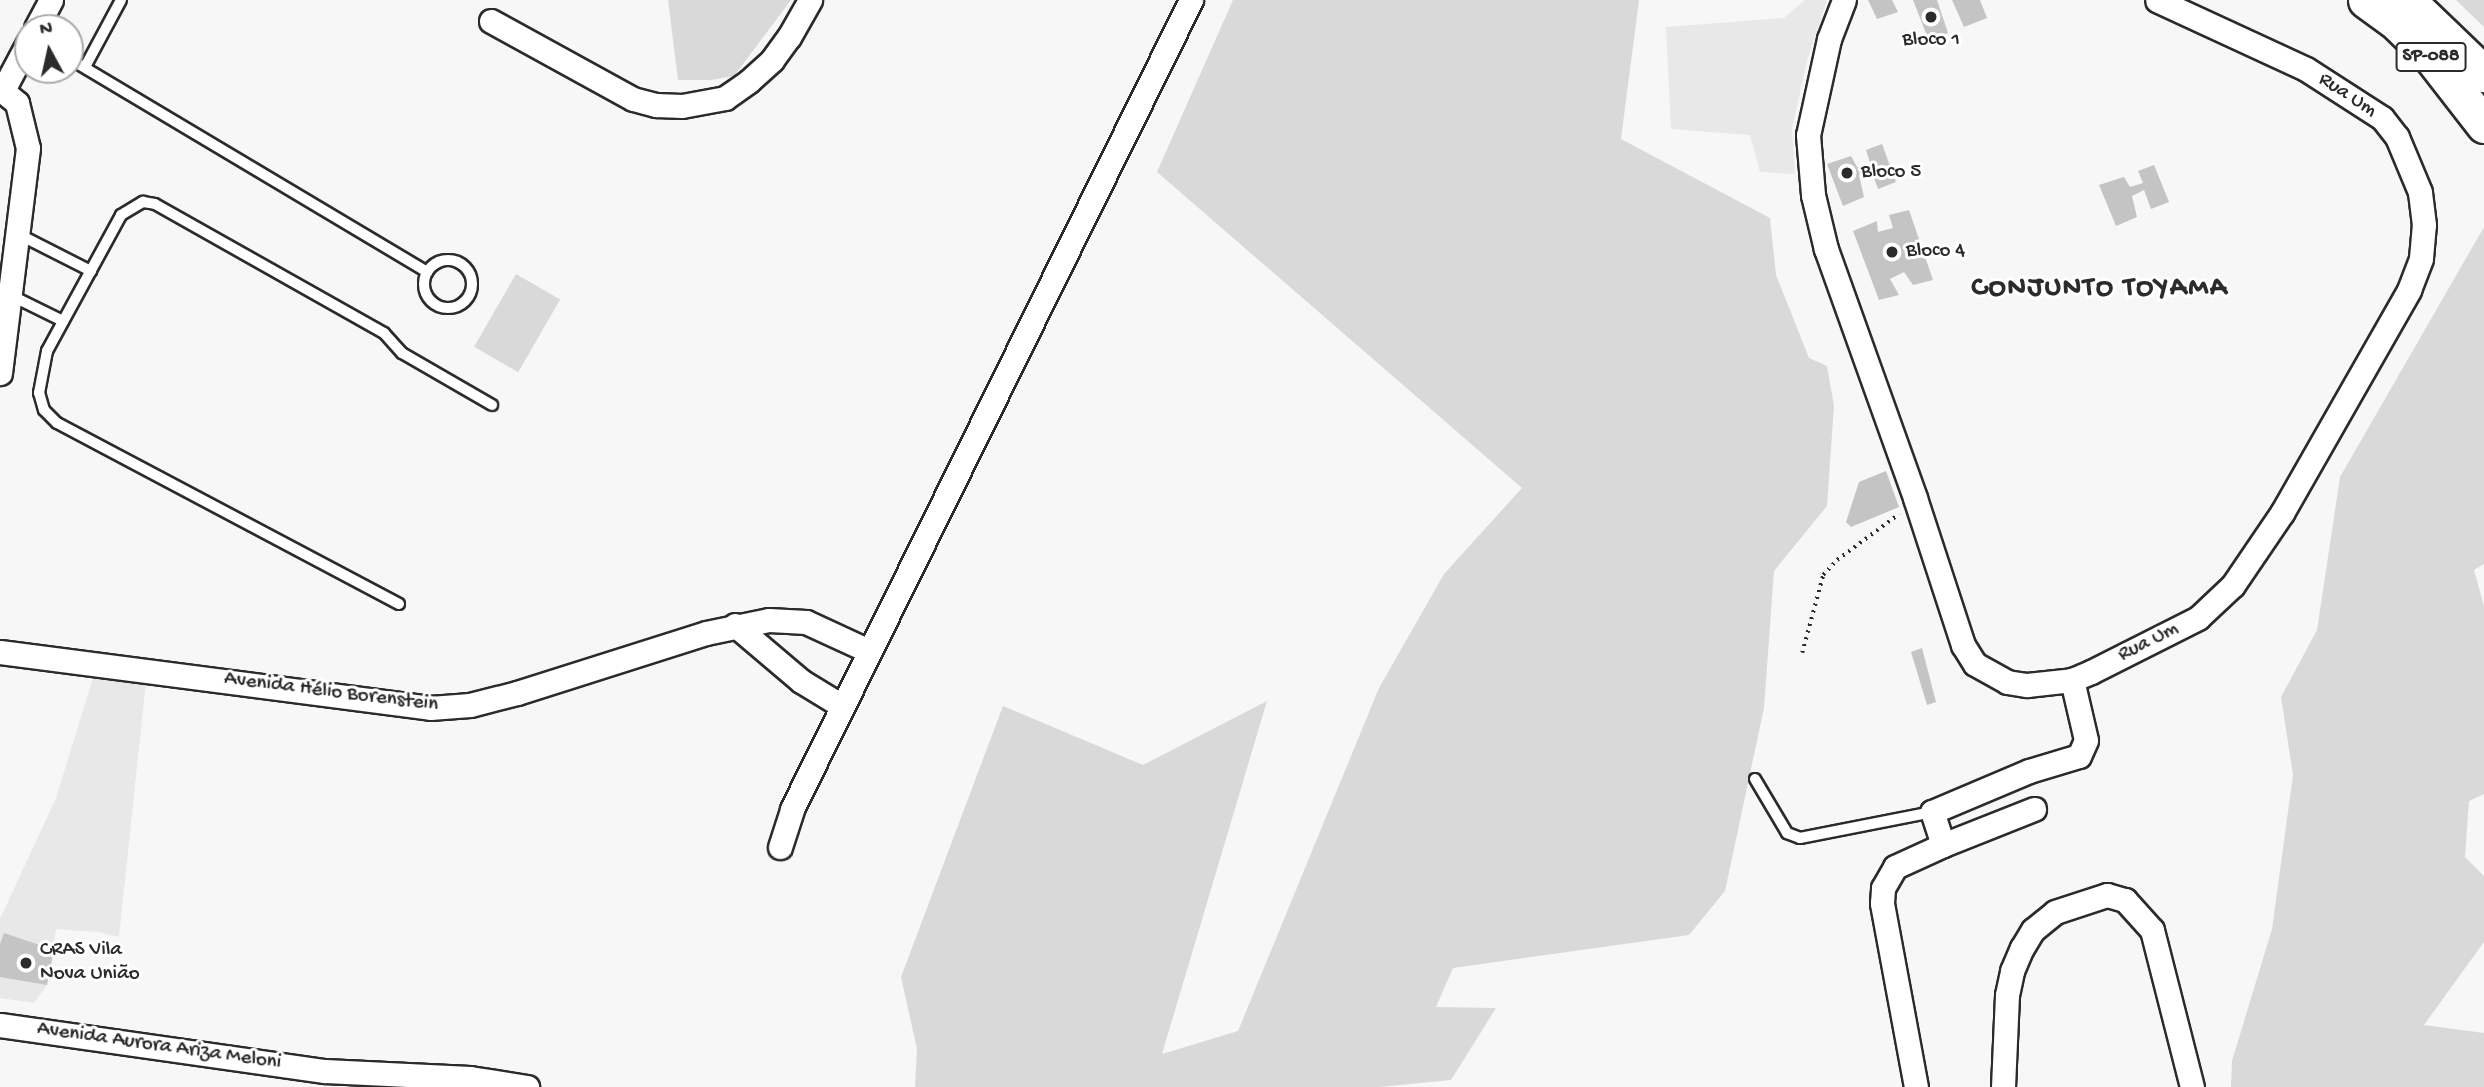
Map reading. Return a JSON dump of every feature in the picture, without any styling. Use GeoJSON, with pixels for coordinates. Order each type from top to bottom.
{"type":"FeatureCollection","features":[{"type":"Feature","properties":{"kind":"main road","name":"SP-088"},"geometry":{"type":"LineString","coordinates":[[2367,0],[2394,20],[2429,54],[2484,125]]}},
{"type":"Feature","properties":{"kind":"main road","name":"SP-088"},"geometry":{"type":"LineString","coordinates":[[2407,0],[2484,74]]}},
{"type":"Feature","properties":{"kind":"street"},"geometry":{"type":"LineString","coordinates":[[491,20],[633,99],[656,105],[682,106],[725,98],[749,81],[772,60],[810,0]]}},
{"type":"Feature","properties":{"kind":"street"},"geometry":{"type":"LineString","coordinates":[[780,847],[792,809],[1191,0]]}},
{"type":"Feature","properties":{"kind":"street","name":"Rua Um"},"geometry":{"type":"LineString","coordinates":[[1844,0],[1829,39],[1808,135],[1813,195],[1826,249],[1915,498],[1963,645],[1975,664],[2007,682],[2027,685],[2072,680],[2198,618],[2233,585],[2282,513],[2409,290],[2421,258],[2424,225],[2420,192],[2397,137],[2382,118],[2306,69],[2157,0]]}},
{"type":"Feature","properties":{"kind":"street"},"geometry":{"type":"LineString","coordinates":[[0,373],[8,280],[18,234],[27,134],[16,103],[1,89],[14,67]]}},
{"type":"Feature","properties":{"kind":"street","name":"Avenida Hélio Borenstein"},"geometry":{"type":"LineString","coordinates":[[0,652],[430,708],[470,705],[517,693],[736,625],[769,620],[806,622],[869,651]]}},
{"type":"Feature","properties":{"kind":"street"},"geometry":{"type":"LineString","coordinates":[[736,625],[801,681],[842,706]]}},
{"type":"Feature","properties":{"kind":"street"},"geometry":{"type":"LineString","coordinates":[[1943,845],[1932,811],[2029,771],[2078,756],[2086,740],[2072,680]]}},
{"type":"Feature","properties":{"kind":"street"},"geometry":{"type":"LineString","coordinates":[[1916,1087],[1882,903],[1883,887],[1895,867],[2034,809]]}},
{"type":"Feature","properties":{"kind":"street"},"geometry":{"type":"LineString","coordinates":[[2003,1087],[2007,995],[2012,971],[2022,948],[2033,930],[2055,912],[2107,895],[2124,900],[2152,930],[2192,1087]]}},
{"type":"Feature","properties":{"kind":"street","name":"Avenida Aurora Ariza Meloni"},"geometry":{"type":"LineString","coordinates":[[0,1025],[319,1079],[400,1082],[470,1078],[527,1087]]}},
{"type":"Feature","properties":{"kind":"lane"},"geometry":{"type":"LineString","coordinates":[[121,0],[85,67],[427,272]]}},
{"type":"Feature","properties":{"kind":"lane"},"geometry":{"type":"LineString","coordinates":[[399,604],[57,424],[44,410],[39,383],[47,351],[121,215],[143,202],[155,204],[384,333],[402,353],[492,405]]}},
{"type":"Feature","properties":{"kind":"lane"},"geometry":{"type":"LineString","coordinates":[[18,234],[91,271]]}},
{"type":"Feature","properties":{"kind":"lane"},"geometry":{"type":"LineString","coordinates":[[448,260],[464,265],[472,280],[469,296],[456,306],[440,306],[427,296],[424,280],[427,272],[433,265],[448,260]]}},
{"type":"Feature","properties":{"kind":"lane"},"geometry":{"type":"LineString","coordinates":[[8,280],[63,321]]}},
{"type":"Feature","properties":{"kind":"lane"},"geometry":{"type":"LineString","coordinates":[[1755,779],[1787,832],[1800,838],[1932,811]]}},
{"type":"Feature","properties":{"kind":"path"},"geometry":{"type":"LineString","coordinates":[[1802,653],[1823,575],[1915,498]]}},
{"type":"Feature","properties":{"kind":"shaded area"},"geometry":{"type":"Polygon","coordinates":[[[668,0],[791,0],[734,76],[711,80],[678,80],[668,0]]]}},
{"type":"Feature","properties":{"kind":"shaded area"},"geometry":{"type":"Polygon","coordinates":[[[1233,0],[1639,0],[1621,139],[1770,218],[1776,275],[1809,358],[1827,366],[1834,406],[1827,506],[1774,571],[1764,708],[1725,891],[1689,935],[1453,968],[1436,1007],[1496,1008],[1451,1080],[1380,1087],[915,1087],[917,1049],[901,977],[1003,706],[1143,765],[1267,701],[1162,1054],[1238,1031],[1379,688],[1444,574],[1522,488],[1157,172],[1233,0]]]}},
{"type":"Feature","properties":{"kind":"shaded area"},"geometry":{"type":"Polygon","coordinates":[[[1805,0],[1827,0],[1807,61],[1792,129],[1795,174],[1760,172],[1750,135],[1671,129],[1666,27],[1784,18],[1805,0]]]}},
{"type":"Feature","properties":{"kind":"shaded area"},"geometry":{"type":"Polygon","coordinates":[[[2456,0],[2484,0],[2484,27],[2483,26],[2456,0]]]}},
{"type":"Feature","properties":{"kind":"shaded area"},"geometry":{"type":"Polygon","coordinates":[[[2484,227],[2484,564],[2474,570],[2484,606],[2484,794],[2469,801],[2465,857],[2484,876],[2484,942],[2424,1025],[2484,1033],[2484,1087],[2231,1087],[2232,1061],[2272,929],[2293,775],[2281,697],[2317,630],[2340,477],[2484,227]]]}},
{"type":"Feature","properties":{"kind":"shaded area"},"geometry":{"type":"Polygon","coordinates":[[[516,274],[560,300],[518,372],[474,347],[516,274]]]}},
{"type":"Feature","properties":{"kind":"shaded area"},"geometry":{"type":"Polygon","coordinates":[[[94,675],[146,682],[119,937],[98,932],[56,929],[47,985],[34,1003],[0,998],[0,919],[56,798],[94,675]]]}},
{"type":"Feature","properties":{"kind":"building"},"geometry":{"type":"Polygon","coordinates":[[[1868,0],[1892,0],[1898,12],[1877,19],[1868,0]]]}},
{"type":"Feature","properties":{"kind":"building","name":"Bloco 1"},"geometry":{"type":"Polygon","coordinates":[[[1913,0],[1937,0],[1948,33],[1929,41],[1913,0]]]}},
{"type":"Feature","properties":{"kind":"building"},"geometry":{"type":"Polygon","coordinates":[[[1952,0],[1980,0],[1987,18],[1964,27],[1952,0]]]}},
{"type":"Feature","properties":{"kind":"building","name":"Bloco 5"},"geometry":{"type":"Polygon","coordinates":[[[1882,144],[1896,182],[1878,189],[1871,170],[1859,175],[1864,197],[1843,206],[1827,164],[1851,156],[1857,167],[1870,163],[1866,150],[1882,144]]]}},
{"type":"Feature","properties":{"kind":"building"},"geometry":{"type":"Polygon","coordinates":[[[2154,165],[2169,202],[2151,209],[2144,190],[2132,196],[2137,217],[2116,226],[2099,185],[2124,177],[2130,187],[2143,183],[2138,171],[2154,165]]]}},
{"type":"Feature","properties":{"kind":"building","name":"Bloco 4"},"geometry":{"type":"Polygon","coordinates":[[[1909,210],[1933,280],[1913,285],[1904,272],[1890,279],[1899,295],[1879,300],[1853,231],[1877,221],[1878,232],[1893,228],[1889,215],[1909,210]]]}},
{"type":"Feature","properties":{"kind":"building"},"geometry":{"type":"Polygon","coordinates":[[[1886,471],[1899,507],[1851,527],[1846,522],[1859,482],[1886,471]]]}},
{"type":"Feature","properties":{"kind":"building"},"geometry":{"type":"Polygon","coordinates":[[[1922,648],[1936,702],[1927,705],[1911,652],[1922,648]]]}},
{"type":"Feature","properties":{"kind":"building","name":"CRAS Vila Nova União"},"geometry":{"type":"Polygon","coordinates":[[[4,933],[54,950],[47,985],[0,977],[0,944],[4,933]]]}},
{"type":"Feature","properties":{"kind":"place","name":"Bloco 1"},"geometry":{"type":"Point","coordinates":[1931,17]}},
{"type":"Feature","properties":{"kind":"place","name":"Bloco 5"},"geometry":{"type":"Point","coordinates":[1847,173]}},
{"type":"Feature","properties":{"kind":"place","name":"Bloco 4"},"geometry":{"type":"Point","coordinates":[1892,252]}},
{"type":"Feature","properties":{"kind":"place","name":"CRAS Vila Nova União"},"geometry":{"type":"Point","coordinates":[26,963]}},
{"type":"Feature","properties":{"kind":"district","name":"CONJUNTO TOYAMA"},"geometry":{"type":"Point","coordinates":[2100,289]}}]}
